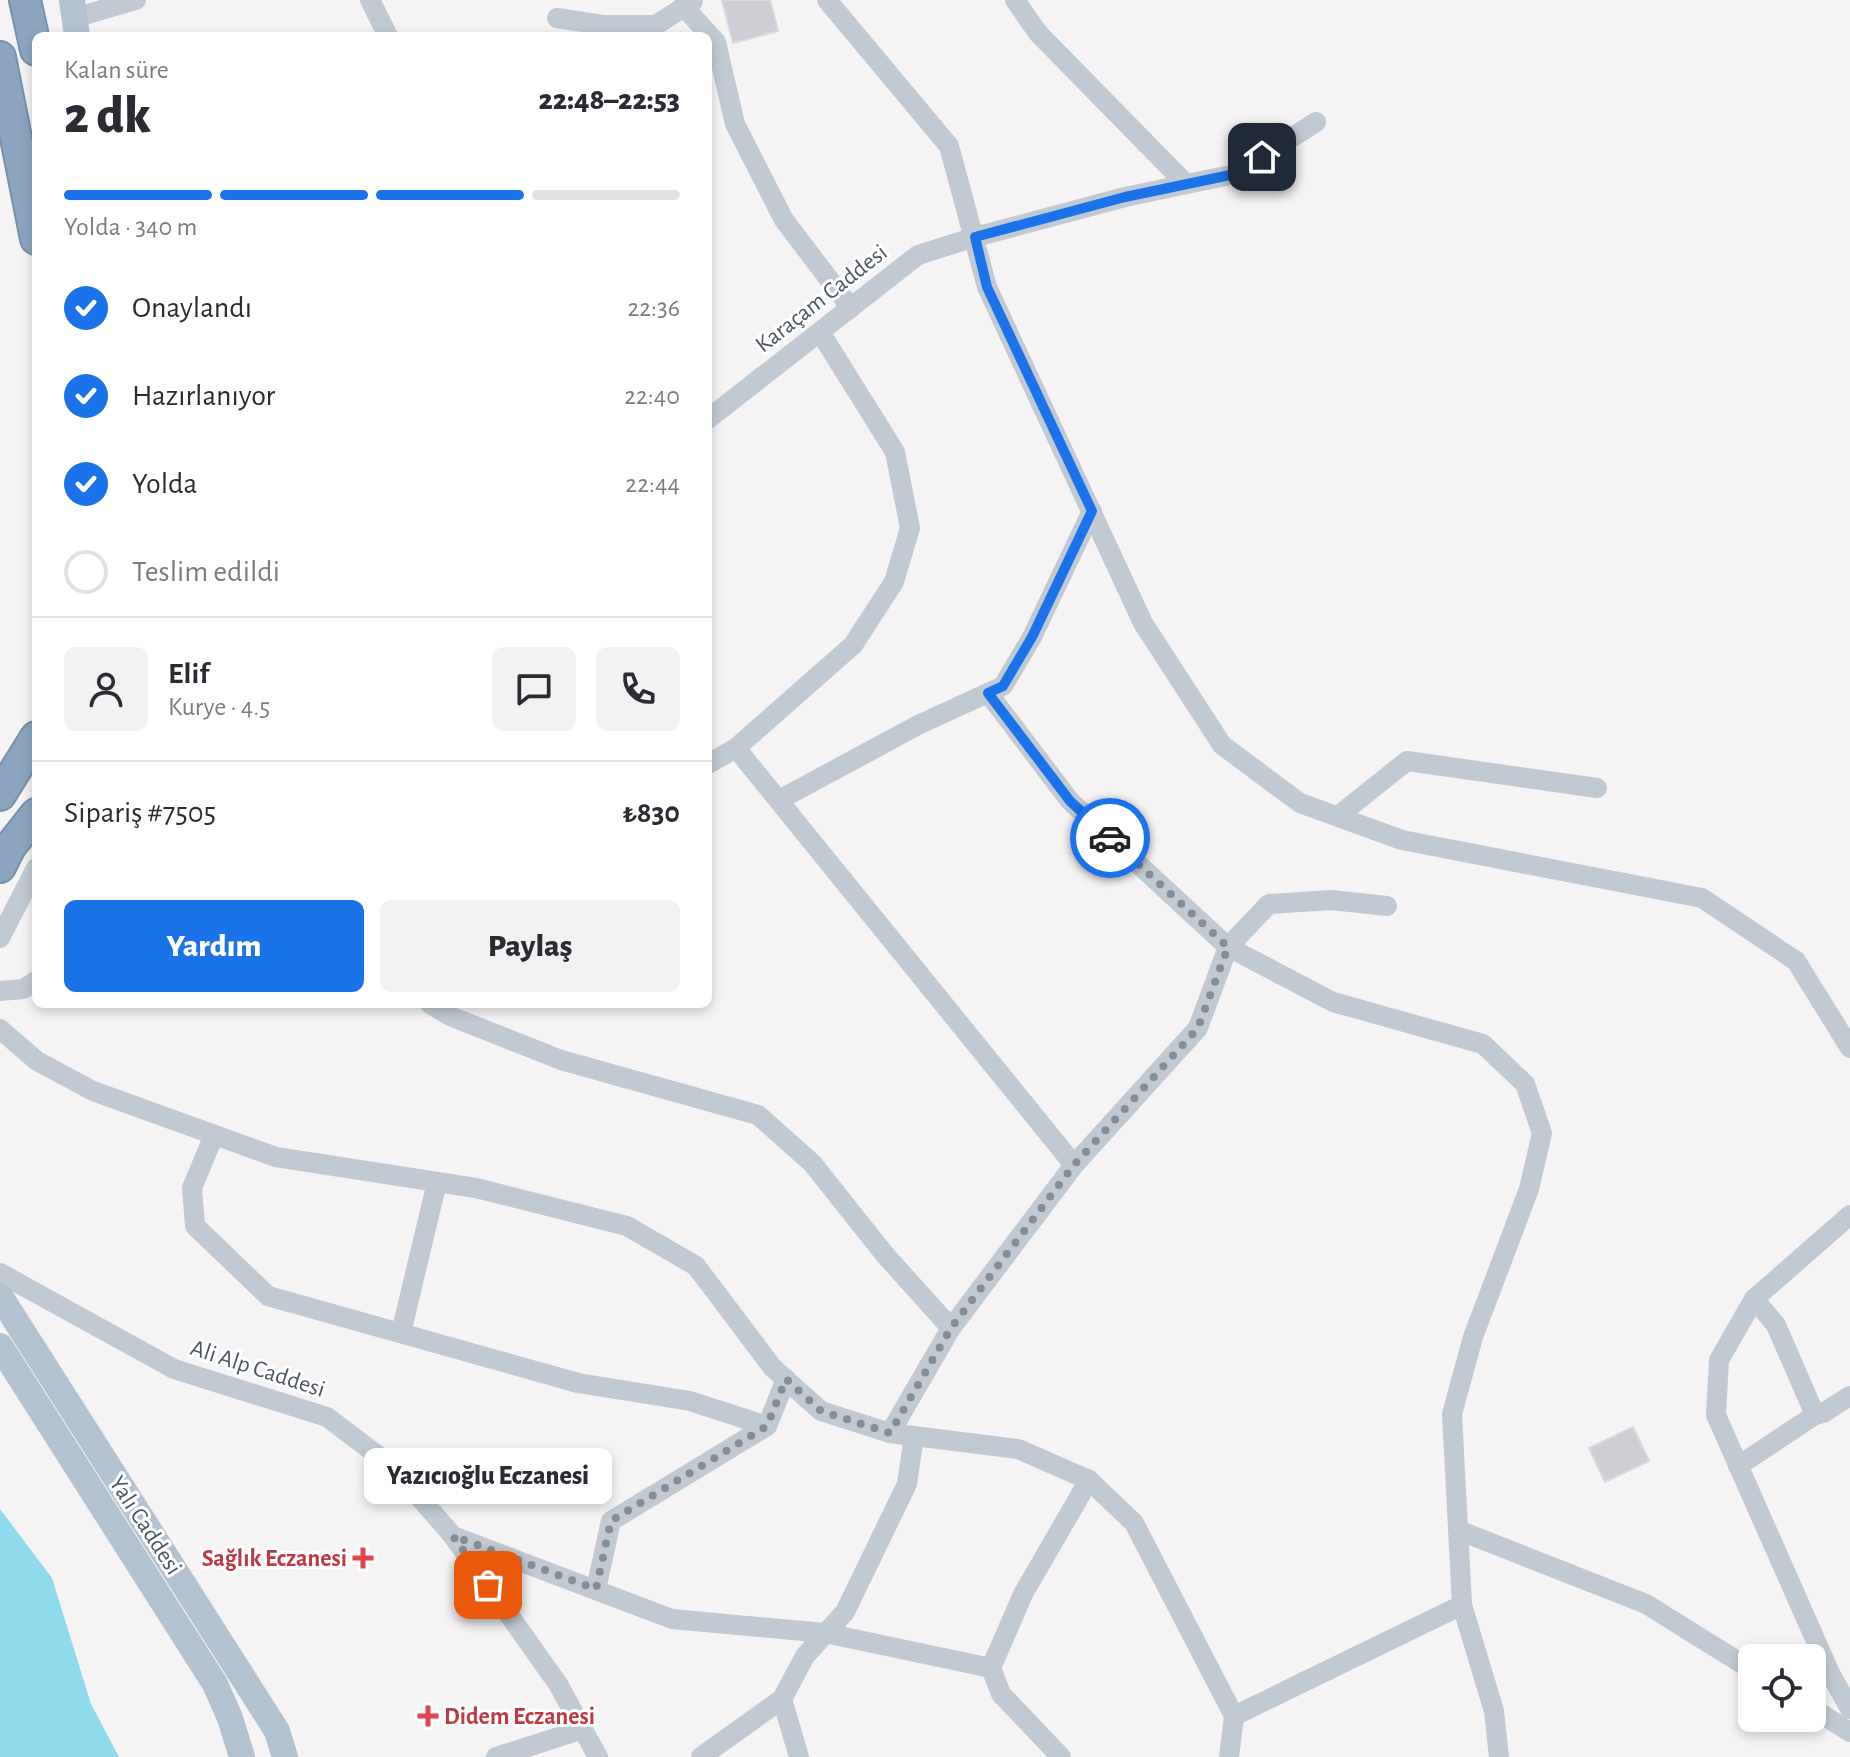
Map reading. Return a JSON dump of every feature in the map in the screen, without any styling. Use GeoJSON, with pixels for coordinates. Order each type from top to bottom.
{"type":"FeatureCollection","features":[{"type":"Feature","properties":{"kind":"highway"},"geometry":{"type":"LineString","coordinates":[[25,0],[32,32]]}},
{"type":"Feature","properties":{"kind":"highway"},"geometry":{"type":"LineString","coordinates":[[0,57],[32,219]]}},
{"type":"Feature","properties":{"kind":"highway"},"geometry":{"type":"LineString","coordinates":[[0,795],[32,743]]}},
{"type":"Feature","properties":{"kind":"highway"},"geometry":{"type":"LineString","coordinates":[[0,867],[10,847],[32,819]]}},
{"type":"Feature","properties":{"kind":"main road","name":"Yalı Caddesi"},"geometry":{"type":"LineString","coordinates":[[0,1296],[277,1731],[285,1757]]}},
{"type":"Feature","properties":{"kind":"main road","name":"Yalı Caddesi"},"geometry":{"type":"LineString","coordinates":[[0,1346],[215,1684],[242,1757]]}},
{"type":"Feature","properties":{"kind":"street"},"geometry":{"type":"LineString","coordinates":[[74,18],[136,0]]}},
{"type":"Feature","properties":{"kind":"street"},"geometry":{"type":"LineString","coordinates":[[370,0],[386,32]]}},
{"type":"Feature","properties":{"kind":"street"},"geometry":{"type":"LineString","coordinates":[[827,0],[949,146],[987,287],[1143,623],[1222,745],[1300,803],[1402,840],[1702,898],[1796,961],[1850,1048]]}},
{"type":"Feature","properties":{"kind":"street"},"geometry":{"type":"LineString","coordinates":[[1015,0],[1038,33],[1186,184]]}},
{"type":"Feature","properties":{"kind":"street"},"geometry":{"type":"LineString","coordinates":[[557,18],[656,30],[689,3],[709,32]]}},
{"type":"Feature","properties":{"kind":"street"},"geometry":{"type":"LineString","coordinates":[[712,36],[716,42],[735,124],[784,220],[851,308]]}},
{"type":"Feature","properties":{"kind":"street","name":"Karaçam Caddesi"},"geometry":{"type":"LineString","coordinates":[[712,416],[918,255],[1125,197],[1235,174],[1316,122]]}},
{"type":"Feature","properties":{"kind":"street"},"geometry":{"type":"LineString","coordinates":[[712,762],[736,748],[853,645],[894,582],[910,528],[895,452],[820,332]]}},
{"type":"Feature","properties":{"kind":"street"},"geometry":{"type":"LineString","coordinates":[[779,800],[918,725],[1003,686],[1032,637],[1092,511]]}},
{"type":"Feature","properties":{"kind":"street"},"geometry":{"type":"LineString","coordinates":[[988,693],[1070,801],[1228,947],[1333,1002],[1483,1044],[1525,1084],[1542,1133],[1529,1189],[1473,1337],[1452,1414],[1462,1605],[1494,1711],[1499,1757]]}},
{"type":"Feature","properties":{"kind":"street"},"geometry":{"type":"LineString","coordinates":[[736,748],[1074,1165]]}},
{"type":"Feature","properties":{"kind":"street"},"geometry":{"type":"LineString","coordinates":[[1338,816],[1407,761],[1597,788]]}},
{"type":"Feature","properties":{"kind":"street"},"geometry":{"type":"LineString","coordinates":[[0,938],[32,876]]}},
{"type":"Feature","properties":{"kind":"street"},"geometry":{"type":"LineString","coordinates":[[890,1433],[951,1328],[1074,1165],[1198,1028],[1228,947],[1269,904],[1331,900],[1387,906]]}},
{"type":"Feature","properties":{"kind":"street"},"geometry":{"type":"LineString","coordinates":[[0,991],[23,989],[32,983]]}},
{"type":"Feature","properties":{"kind":"street"},"geometry":{"type":"LineString","coordinates":[[437,1008],[561,1060],[758,1115],[812,1163],[886,1256],[951,1328]]}},
{"type":"Feature","properties":{"kind":"street"},"geometry":{"type":"LineString","coordinates":[[0,1029],[37,1061],[93,1091],[276,1157],[476,1188],[627,1226],[696,1266],[773,1368],[821,1411],[890,1433],[1018,1449],[1089,1480],[1134,1523],[1234,1716],[1229,1757]]}},
{"type":"Feature","properties":{"kind":"street"},"geometry":{"type":"LineString","coordinates":[[214,1135],[192,1188],[195,1226],[268,1296],[578,1383],[690,1401],[767,1426]]}},
{"type":"Feature","properties":{"kind":"street"},"geometry":{"type":"LineString","coordinates":[[401,1333],[437,1182]]}},
{"type":"Feature","properties":{"kind":"street"},"geometry":{"type":"LineString","coordinates":[[1850,1215],[1754,1299],[1719,1360],[1716,1415],[1830,1673],[1850,1709]]}},
{"type":"Feature","properties":{"kind":"street","name":"Ali Alp Caddesi"},"geometry":{"type":"LineString","coordinates":[[0,1273],[174,1369],[327,1417],[393,1467],[453,1536],[558,1684],[598,1757]]}},
{"type":"Feature","properties":{"kind":"street"},"geometry":{"type":"LineString","coordinates":[[1754,1299],[1776,1325],[1815,1415]]}},
{"type":"Feature","properties":{"kind":"street"},"geometry":{"type":"LineString","coordinates":[[596,1589],[611,1521],[767,1426],[786,1379]]}},
{"type":"Feature","properties":{"kind":"street"},"geometry":{"type":"LineString","coordinates":[[1738,1466],[1815,1415],[1850,1396]]}},
{"type":"Feature","properties":{"kind":"street"},"geometry":{"type":"LineString","coordinates":[[701,1757],[782,1699],[805,1656],[845,1612],[907,1484],[914,1436]]}},
{"type":"Feature","properties":{"kind":"street"},"geometry":{"type":"LineString","coordinates":[[1061,1757],[1001,1694],[991,1668],[1023,1594],[1089,1480]]}},
{"type":"Feature","properties":{"kind":"street"},"geometry":{"type":"LineString","coordinates":[[1458,1530],[1646,1604],[1738,1661]]}},
{"type":"Feature","properties":{"kind":"street"},"geometry":{"type":"LineString","coordinates":[[453,1536],[672,1619],[825,1633],[991,1668]]}},
{"type":"Feature","properties":{"kind":"street"},"geometry":{"type":"LineString","coordinates":[[1234,1716],[1462,1605]]}},
{"type":"Feature","properties":{"kind":"street"},"geometry":{"type":"LineString","coordinates":[[782,1699],[799,1757]]}},
{"type":"Feature","properties":{"kind":"street"},"geometry":{"type":"LineString","coordinates":[[1826,1717],[1850,1732]]}},
{"type":"Feature","properties":{"kind":"street"},"geometry":{"type":"LineString","coordinates":[[496,1757],[583,1729]]}},
{"type":"Feature","properties":{"kind":"water"},"geometry":{"type":"Polygon","coordinates":[[[0,1509],[52,1578],[91,1704],[119,1757],[0,1757],[0,1509]]]}},
{"type":"Feature","properties":{"kind":"building"},"geometry":{"type":"Polygon","coordinates":[[[722,0],[770,0],[778,31],[733,43],[722,0]]]}},
{"type":"Feature","properties":{"kind":"building"},"geometry":{"type":"Polygon","coordinates":[[[1633,1427],[1649,1461],[1605,1482],[1589,1448],[1633,1427]]]}},
{"type":"Feature","properties":{"kind":"way so far"},"geometry":{"type":"LineString","coordinates":[[488,1585],[453,1536],[596,1589],[611,1521],[767,1426],[786,1379],[821,1411],[890,1433],[951,1328],[1074,1165],[1198,1028],[1228,947],[1110,838]]}},
{"type":"Feature","properties":{"kind":"place","name":"Sağlık Eczanesi"},"geometry":{"type":"Point","coordinates":[363,1558]}},
{"type":"Feature","properties":{"kind":"place","name":"Yazıcıoğlu Eczanesi"},"geometry":{"type":"Point","coordinates":[488,1585]}},
{"type":"Feature","properties":{"kind":"place","name":"Didem Eczanesi"},"geometry":{"type":"Point","coordinates":[428,1716]}},
{"type":"Feature","properties":{"kind":"route"},"geometry":{"type":"LineString","coordinates":[[1110,838],[1070,801],[988,693],[1003,686],[1032,637],[1092,511],[987,287],[975,237],[1125,197],[1235,174],[1262,157]]}}]}
